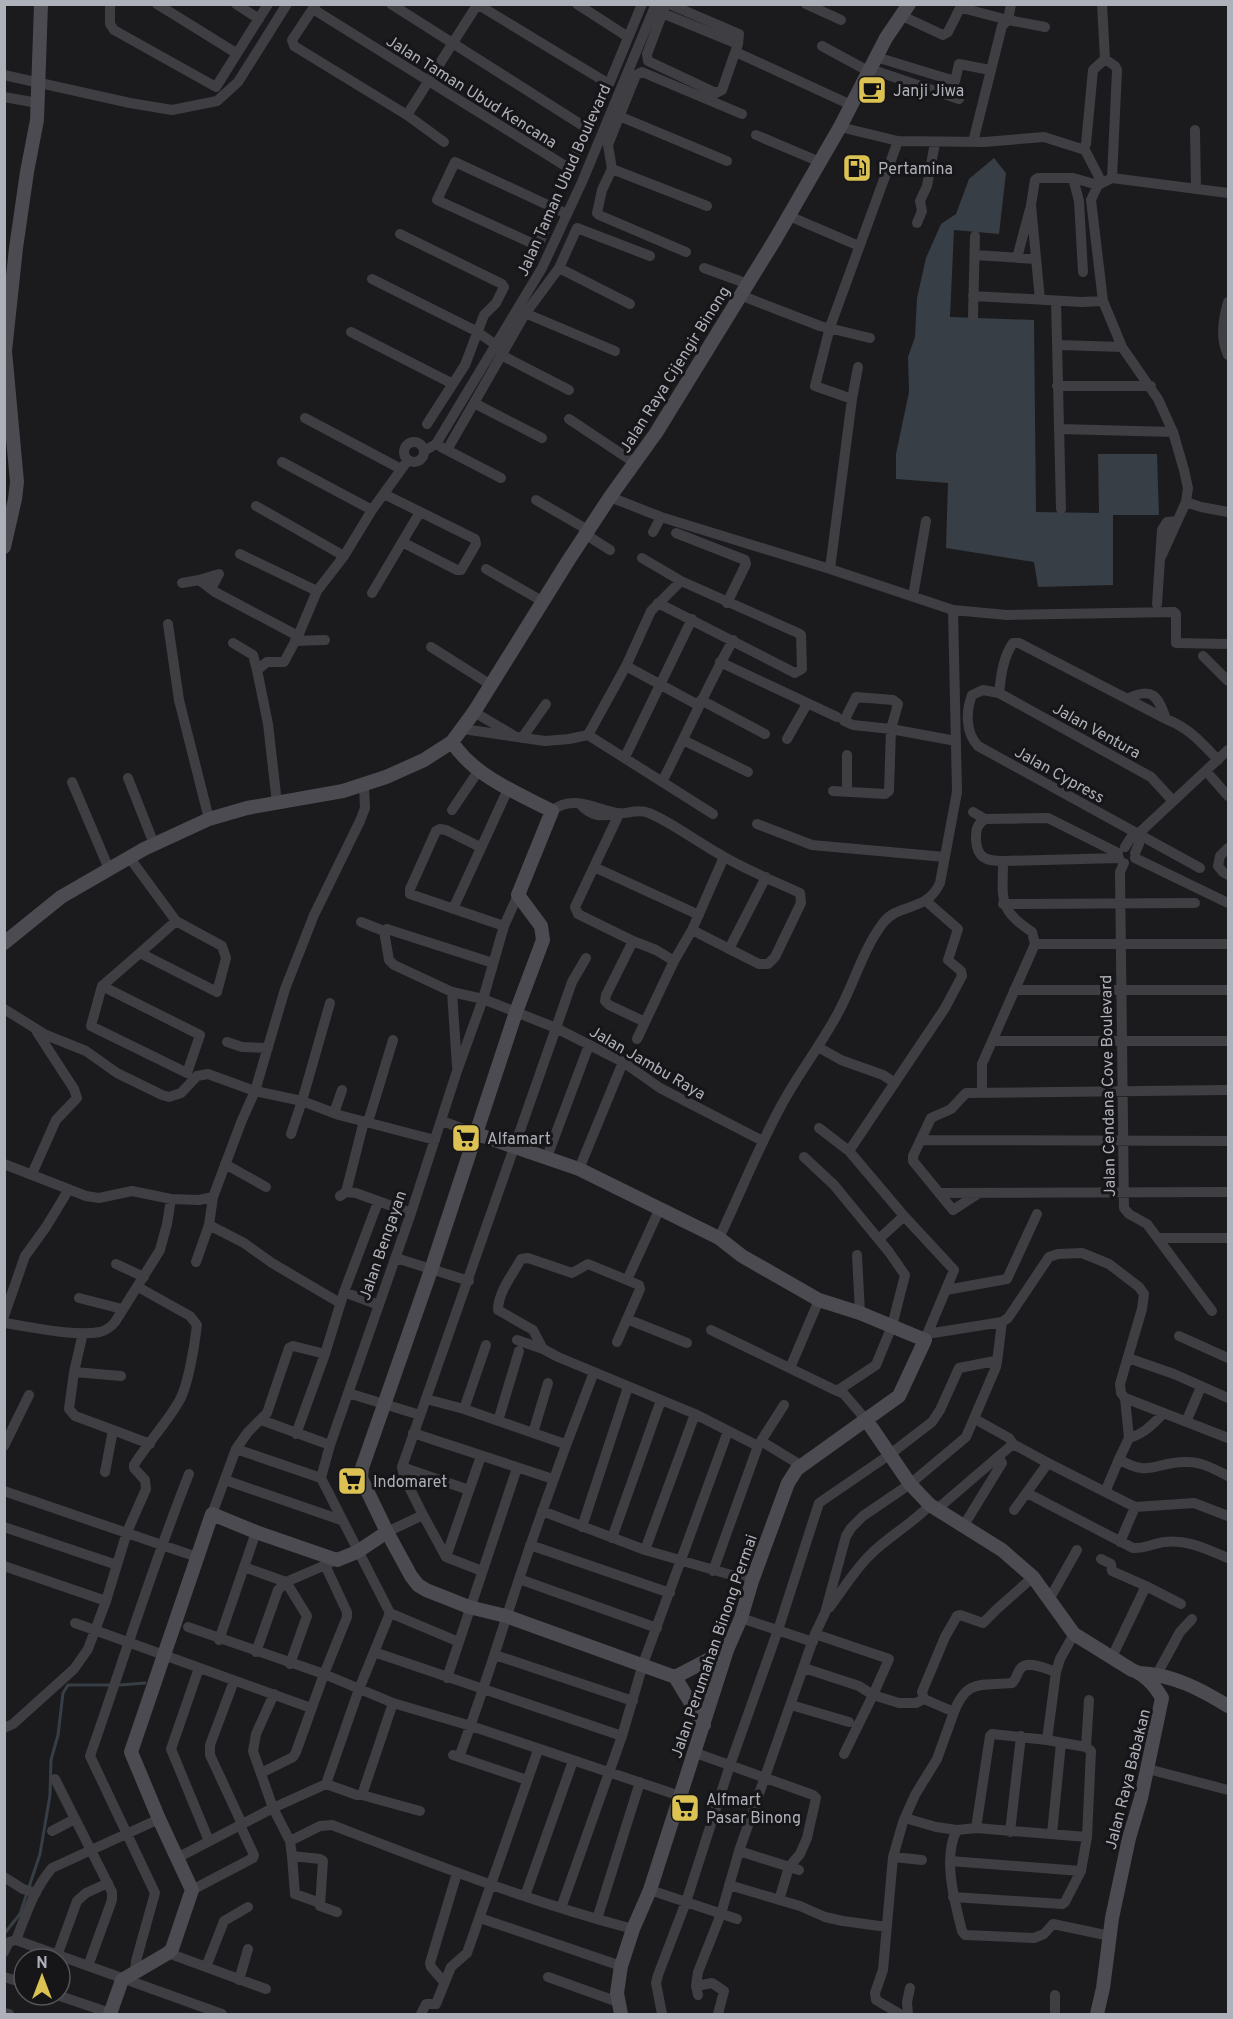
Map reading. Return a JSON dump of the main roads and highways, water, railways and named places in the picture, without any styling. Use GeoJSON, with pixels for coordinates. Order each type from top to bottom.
{"type":"FeatureCollection","features":[{"type":"Feature","properties":{"kind":"waterway"},"geometry":{"type":"LineString","coordinates":[[120,1685],[145,1683]]}},
{"type":"Feature","properties":{"kind":"waterway"},"geometry":{"type":"LineString","coordinates":[[4,1934],[20,1914],[40,1854],[50,1795],[51,1760],[58,1735],[63,1693],[68,1685],[111,1685]]}},
{"type":"Feature","properties":{"kind":"place","name":"Janji Jiwa"},"geometry":{"type":"Point","coordinates":[872,90]}},
{"type":"Feature","properties":{"kind":"place","name":"Pertamina"},"geometry":{"type":"Point","coordinates":[857,168]}},
{"type":"Feature","properties":{"kind":"place","name":"Alfamart"},"geometry":{"type":"Point","coordinates":[466,1138]}},
{"type":"Feature","properties":{"kind":"place","name":"Indomaret"},"geometry":{"type":"Point","coordinates":[352,1481]}},
{"type":"Feature","properties":{"kind":"place","name":"Alfmart Pasar Binong"},"geometry":{"type":"Point","coordinates":[685,1808]}}]}
